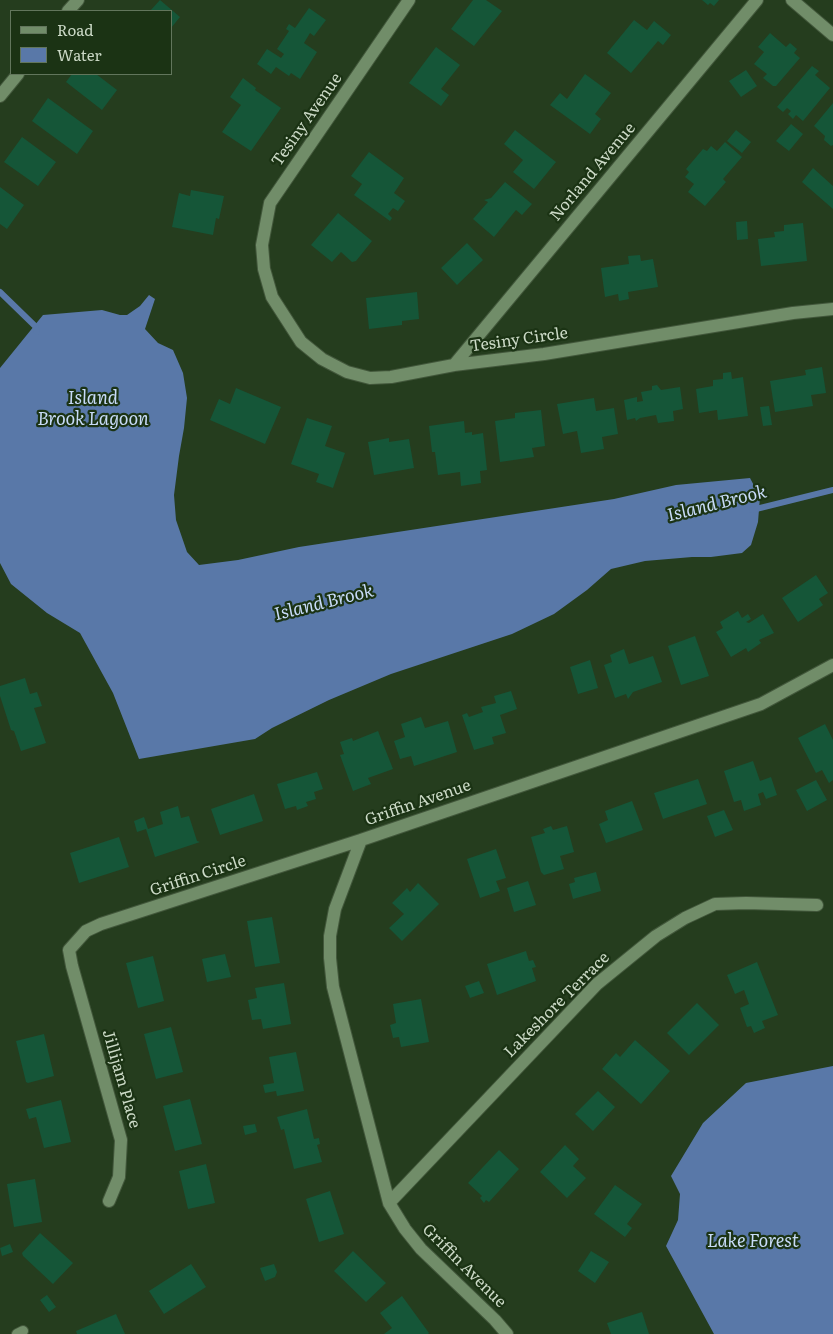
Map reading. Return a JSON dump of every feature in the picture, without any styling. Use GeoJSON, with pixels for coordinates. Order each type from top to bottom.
{"type":"FeatureCollection","features":[{"type":"Feature","properties":{"kind":"street"},"geometry":{"type":"LineString","coordinates":[[69,10],[78,0]]}},
{"type":"Feature","properties":{"kind":"street","name":"Tesiny Avenue"},"geometry":{"type":"LineString","coordinates":[[264,269],[262,246],[270,203],[409,0]]}},
{"type":"Feature","properties":{"kind":"street","name":"Norland Avenue"},"geometry":{"type":"LineString","coordinates":[[454,365],[757,0]]}},
{"type":"Feature","properties":{"kind":"street"},"geometry":{"type":"LineString","coordinates":[[792,0],[833,35]]}},
{"type":"Feature","properties":{"kind":"street"},"geometry":{"type":"LineString","coordinates":[[0,96],[17,75]]}},
{"type":"Feature","properties":{"kind":"street","name":"Tesiny Circle"},"geometry":{"type":"LineString","coordinates":[[264,269],[272,297],[301,342],[322,359],[338,368],[370,378],[391,377],[454,365],[544,354],[793,313],[833,309]]}},
{"type":"Feature","properties":{"kind":"street","name":"Griffin Avenue"},"geometry":{"type":"LineString","coordinates":[[507,1334],[421,1248],[405,1229],[389,1203],[334,987],[330,958],[330,936],[336,909],[361,840],[761,704],[833,665]]}},
{"type":"Feature","properties":{"kind":"street","name":"Griffin Circle"},"geometry":{"type":"LineString","coordinates":[[72,966],[69,950],[86,932],[101,924],[361,840]]}},
{"type":"Feature","properties":{"kind":"street","name":"Lakeshore Terrace"},"geometry":{"type":"LineString","coordinates":[[389,1203],[597,984],[656,936],[685,918],[715,904],[817,905]]}},
{"type":"Feature","properties":{"kind":"street","name":"Jillijam Place"},"geometry":{"type":"LineString","coordinates":[[72,966],[121,1140],[119,1177],[109,1201]]}},
{"type":"Feature","properties":{"kind":"water","name":"Island Brook Lagoon"},"geometry":{"type":"Polygon","coordinates":[[[149,295],[155,299],[145,329],[158,343],[173,350],[183,373],[187,398],[174,495],[176,520],[187,552],[199,565],[238,560],[299,547],[614,499],[676,485],[750,478],[760,497],[758,522],[751,545],[742,553],[645,561],[611,569],[587,590],[554,614],[512,634],[391,674],[329,700],[272,728],[255,739],[139,759],[113,693],[80,633],[47,613],[11,584],[0,563],[0,368],[43,315],[102,310],[127,315],[140,306],[149,295]]]}},
{"type":"Feature","properties":{"kind":"water","name":"Lake Forest"},"geometry":{"type":"Polygon","coordinates":[[[833,1066],[833,1334],[714,1334],[666,1246],[678,1220],[680,1194],[671,1176],[703,1123],[746,1083],[833,1066]]]}},
{"type":"Feature","properties":{"kind":"building"},"geometry":{"type":"Polygon","coordinates":[[[160,0],[172,10],[151,10],[160,0]]]}},
{"type":"Feature","properties":{"kind":"building"},"geometry":{"type":"Polygon","coordinates":[[[473,0],[486,0],[502,11],[474,46],[451,29],[473,0]]]}},
{"type":"Feature","properties":{"kind":"building"},"geometry":{"type":"Polygon","coordinates":[[[702,0],[719,0],[714,6],[710,3],[708,5],[702,0]]]}},
{"type":"Feature","properties":{"kind":"building"},"geometry":{"type":"Polygon","coordinates":[[[309,8],[326,20],[314,36],[310,33],[304,43],[317,52],[300,79],[291,73],[289,76],[276,67],[271,74],[257,64],[267,49],[281,58],[284,54],[277,49],[289,31],[286,29],[289,24],[295,28],[309,8]]]}},
{"type":"Feature","properties":{"kind":"building"},"geometry":{"type":"Polygon","coordinates":[[[172,10],[180,17],[172,27],[172,10]]]}},
{"type":"Feature","properties":{"kind":"building"},"geometry":{"type":"Polygon","coordinates":[[[634,20],[647,30],[654,21],[671,35],[663,45],[658,41],[631,73],[607,53],[634,20]]]}},
{"type":"Feature","properties":{"kind":"building"},"geometry":{"type":"Polygon","coordinates":[[[770,33],[786,47],[790,43],[797,49],[794,53],[800,58],[776,86],[773,86],[763,78],[767,74],[754,64],[764,52],[758,47],[770,33]]]}},
{"type":"Feature","properties":{"kind":"building"},"geometry":{"type":"Polygon","coordinates":[[[436,47],[460,65],[441,89],[449,95],[441,106],[409,83],[436,47]]]}},
{"type":"Feature","properties":{"kind":"building"},"geometry":{"type":"Polygon","coordinates":[[[812,66],[819,71],[815,75],[830,88],[803,121],[796,115],[793,119],[788,114],[791,111],[787,108],[783,112],[777,107],[812,66]]]}},
{"type":"Feature","properties":{"kind":"building"},"geometry":{"type":"Polygon","coordinates":[[[746,70],[757,86],[741,97],[729,81],[746,70]]]}},
{"type":"Feature","properties":{"kind":"building"},"geometry":{"type":"Polygon","coordinates":[[[585,74],[611,93],[595,114],[601,119],[590,134],[550,105],[560,93],[567,99],[585,74]]]}},
{"type":"Feature","properties":{"kind":"building"},"geometry":{"type":"Polygon","coordinates":[[[71,75],[97,75],[117,90],[102,110],[66,82],[71,75]]]}},
{"type":"Feature","properties":{"kind":"building"},"geometry":{"type":"Polygon","coordinates":[[[243,78],[256,88],[255,90],[281,108],[251,151],[222,132],[241,105],[230,97],[243,78]]]}},
{"type":"Feature","properties":{"kind":"building"},"geometry":{"type":"Polygon","coordinates":[[[48,98],[93,131],[77,154],[32,121],[48,98]]]}},
{"type":"Feature","properties":{"kind":"building"},"geometry":{"type":"Polygon","coordinates":[[[833,103],[833,145],[831,146],[824,140],[825,136],[814,126],[833,103]]]}},
{"type":"Feature","properties":{"kind":"building"},"geometry":{"type":"Polygon","coordinates":[[[791,124],[803,134],[789,151],[776,141],[791,124]]]}},
{"type":"Feature","properties":{"kind":"building"},"geometry":{"type":"Polygon","coordinates":[[[515,130],[556,162],[534,189],[513,172],[523,160],[504,144],[515,130]]]}},
{"type":"Feature","properties":{"kind":"building"},"geometry":{"type":"Polygon","coordinates":[[[736,130],[751,142],[742,153],[727,141],[736,130]]]}},
{"type":"Feature","properties":{"kind":"building"},"geometry":{"type":"Polygon","coordinates":[[[22,137],[56,162],[38,186],[4,162],[22,137]]]}},
{"type":"Feature","properties":{"kind":"building"},"geometry":{"type":"Polygon","coordinates":[[[725,142],[742,157],[723,179],[726,182],[705,206],[688,192],[694,184],[685,177],[689,172],[686,169],[703,149],[707,151],[711,146],[717,151],[725,142]]]}},
{"type":"Feature","properties":{"kind":"building"},"geometry":{"type":"Polygon","coordinates":[[[369,152],[404,178],[394,193],[405,201],[398,211],[393,208],[388,214],[392,218],[390,221],[354,195],[362,184],[351,176],[369,152]]]}},
{"type":"Feature","properties":{"kind":"building"},"geometry":{"type":"Polygon","coordinates":[[[813,168],[833,186],[833,209],[802,182],[813,168]]]}},
{"type":"Feature","properties":{"kind":"building"},"geometry":{"type":"Polygon","coordinates":[[[505,182],[532,204],[522,215],[516,210],[494,237],[473,219],[488,202],[484,200],[491,198],[505,182]]]}},
{"type":"Feature","properties":{"kind":"building"},"geometry":{"type":"Polygon","coordinates":[[[0,187],[24,205],[7,229],[0,224],[0,187]]]}},
{"type":"Feature","properties":{"kind":"building"},"geometry":{"type":"Polygon","coordinates":[[[191,190],[224,196],[219,219],[216,218],[213,235],[172,227],[179,193],[190,196],[191,190]]]}},
{"type":"Feature","properties":{"kind":"building"},"geometry":{"type":"Polygon","coordinates":[[[338,213],[372,241],[356,261],[352,262],[341,252],[332,262],[311,245],[338,213]]]}},
{"type":"Feature","properties":{"kind":"building"},"geometry":{"type":"Polygon","coordinates":[[[747,221],[748,239],[737,240],[736,222],[747,221]]]}},
{"type":"Feature","properties":{"kind":"building"},"geometry":{"type":"Polygon","coordinates":[[[803,223],[807,261],[761,266],[758,239],[775,237],[774,232],[784,231],[784,225],[803,223]]]}},
{"type":"Feature","properties":{"kind":"building"},"geometry":{"type":"Polygon","coordinates":[[[467,243],[483,260],[457,285],[441,268],[467,243]]]}},
{"type":"Feature","properties":{"kind":"building"},"geometry":{"type":"Polygon","coordinates":[[[640,255],[641,261],[653,259],[658,287],[628,292],[629,299],[619,301],[618,294],[605,297],[601,268],[629,264],[628,256],[640,255]]]}},
{"type":"Feature","properties":{"kind":"building"},"geometry":{"type":"Polygon","coordinates":[[[417,292],[419,319],[402,321],[402,325],[369,329],[366,298],[417,292]]]}},
{"type":"Feature","properties":{"kind":"building"},"geometry":{"type":"Polygon","coordinates":[[[822,367],[826,393],[811,395],[813,406],[775,412],[770,381],[806,375],[805,370],[822,367]]]}},
{"type":"Feature","properties":{"kind":"building"},"geometry":{"type":"Polygon","coordinates":[[[731,372],[732,379],[743,377],[748,416],[718,420],[717,410],[699,413],[696,389],[713,386],[713,380],[723,379],[723,373],[731,372]]]}},
{"type":"Feature","properties":{"kind":"building"},"geometry":{"type":"Polygon","coordinates":[[[657,385],[661,390],[680,387],[683,409],[673,411],[674,421],[658,423],[656,415],[640,418],[636,421],[635,418],[627,420],[624,400],[637,397],[637,402],[643,401],[641,392],[652,390],[652,386],[657,385]]]}},
{"type":"Feature","properties":{"kind":"building"},"geometry":{"type":"Polygon","coordinates":[[[236,388],[281,407],[265,444],[210,420],[219,399],[230,404],[236,388]]]}},
{"type":"Feature","properties":{"kind":"building"},"geometry":{"type":"Polygon","coordinates":[[[594,398],[596,411],[614,408],[618,434],[602,437],[604,449],[581,453],[577,431],[563,434],[557,404],[594,398]]]}},
{"type":"Feature","properties":{"kind":"building"},"geometry":{"type":"Polygon","coordinates":[[[769,406],[772,425],[763,426],[760,407],[769,406]]]}},
{"type":"Feature","properties":{"kind":"building"},"geometry":{"type":"Polygon","coordinates":[[[541,410],[545,446],[532,448],[534,457],[500,462],[495,421],[515,418],[515,413],[541,410]]]}},
{"type":"Feature","properties":{"kind":"building"},"geometry":{"type":"Polygon","coordinates":[[[307,418],[332,426],[325,446],[345,453],[333,488],[316,482],[319,474],[291,464],[307,418]]]}},
{"type":"Feature","properties":{"kind":"building"},"geometry":{"type":"Polygon","coordinates":[[[464,421],[465,433],[472,432],[472,435],[483,433],[487,470],[480,471],[481,483],[461,486],[460,472],[438,475],[435,452],[432,452],[429,426],[464,421]]]}},
{"type":"Feature","properties":{"kind":"building"},"geometry":{"type":"Polygon","coordinates":[[[389,438],[389,442],[409,439],[414,468],[374,475],[368,442],[389,438]]]}},
{"type":"Feature","properties":{"kind":"building"},"geometry":{"type":"Polygon","coordinates":[[[816,575],[828,593],[819,599],[823,605],[798,622],[782,598],[816,575]]]}},
{"type":"Feature","properties":{"kind":"building"},"geometry":{"type":"Polygon","coordinates":[[[738,611],[742,618],[748,614],[751,619],[746,622],[749,623],[763,614],[774,633],[759,640],[761,643],[748,652],[746,648],[731,657],[716,632],[723,628],[720,622],[738,611]]]}},
{"type":"Feature","properties":{"kind":"building"},"geometry":{"type":"Polygon","coordinates":[[[695,636],[709,676],[681,685],[668,646],[695,636]]]}},
{"type":"Feature","properties":{"kind":"building"},"geometry":{"type":"Polygon","coordinates":[[[624,649],[629,664],[653,656],[662,682],[633,692],[628,699],[626,694],[615,698],[604,665],[612,662],[610,655],[624,649]]]}},
{"type":"Feature","properties":{"kind":"building"},"geometry":{"type":"Polygon","coordinates":[[[590,660],[598,688],[578,694],[570,667],[590,660]]]}},
{"type":"Feature","properties":{"kind":"building"},"geometry":{"type":"Polygon","coordinates":[[[25,678],[30,694],[37,692],[42,706],[34,708],[46,743],[21,751],[14,731],[11,730],[0,696],[0,686],[25,678]]]}},
{"type":"Feature","properties":{"kind":"building"},"geometry":{"type":"Polygon","coordinates":[[[511,691],[517,709],[500,715],[506,733],[492,737],[494,744],[474,750],[462,715],[467,713],[469,717],[483,712],[481,707],[496,703],[494,696],[511,691]]]}},
{"type":"Feature","properties":{"kind":"building"},"geometry":{"type":"Polygon","coordinates":[[[421,717],[425,728],[448,721],[457,752],[414,766],[411,756],[400,759],[394,741],[405,737],[401,724],[421,717]]]}},
{"type":"Feature","properties":{"kind":"building"},"geometry":{"type":"Polygon","coordinates":[[[825,724],[833,740],[833,780],[829,783],[822,770],[816,773],[798,738],[825,724]]]}},
{"type":"Feature","properties":{"kind":"building"},"geometry":{"type":"Polygon","coordinates":[[[378,731],[393,769],[368,778],[371,784],[353,791],[340,755],[344,754],[340,742],[352,738],[353,741],[378,731]]]}},
{"type":"Feature","properties":{"kind":"building"},"geometry":{"type":"Polygon","coordinates":[[[753,761],[760,781],[771,777],[777,795],[766,799],[763,792],[758,794],[761,805],[744,811],[741,800],[734,802],[724,771],[753,761]]]}},
{"type":"Feature","properties":{"kind":"building"},"geometry":{"type":"Polygon","coordinates":[[[317,772],[323,789],[314,792],[316,799],[306,802],[308,806],[297,810],[296,806],[285,809],[277,784],[317,772]]]}},
{"type":"Feature","properties":{"kind":"building"},"geometry":{"type":"Polygon","coordinates":[[[698,779],[707,804],[663,819],[654,793],[698,779]]]}},
{"type":"Feature","properties":{"kind":"building"},"geometry":{"type":"Polygon","coordinates":[[[816,780],[827,800],[807,811],[796,790],[816,780]]]}},
{"type":"Feature","properties":{"kind":"building"},"geometry":{"type":"Polygon","coordinates":[[[254,794],[263,821],[220,835],[211,809],[254,794]]]}},
{"type":"Feature","properties":{"kind":"building"},"geometry":{"type":"Polygon","coordinates":[[[632,801],[643,830],[606,843],[599,824],[608,820],[605,811],[632,801]]]}},
{"type":"Feature","properties":{"kind":"building"},"geometry":{"type":"Polygon","coordinates":[[[178,806],[181,818],[189,816],[197,841],[200,842],[155,857],[146,829],[137,832],[134,821],[144,817],[148,829],[163,824],[160,812],[178,806]]]}},
{"type":"Feature","properties":{"kind":"building"},"geometry":{"type":"Polygon","coordinates":[[[724,810],[733,830],[715,837],[707,816],[724,810]]]}},
{"type":"Feature","properties":{"kind":"building"},"geometry":{"type":"Polygon","coordinates":[[[551,826],[553,830],[567,826],[574,852],[560,856],[564,869],[544,875],[541,872],[531,837],[545,833],[543,829],[551,826]]]}},
{"type":"Feature","properties":{"kind":"building"},"geometry":{"type":"Polygon","coordinates":[[[119,837],[129,867],[79,883],[70,853],[119,837]]]}},
{"type":"Feature","properties":{"kind":"building"},"geometry":{"type":"Polygon","coordinates":[[[496,849],[506,878],[496,881],[500,891],[480,898],[467,859],[496,849]]]}},
{"type":"Feature","properties":{"kind":"building"},"geometry":{"type":"Polygon","coordinates":[[[596,872],[601,891],[573,899],[569,884],[575,882],[574,878],[596,872]]]}},
{"type":"Feature","properties":{"kind":"building"},"geometry":{"type":"Polygon","coordinates":[[[528,881],[536,905],[514,912],[507,888],[528,881]]]}},
{"type":"Feature","properties":{"kind":"building"},"geometry":{"type":"Polygon","coordinates":[[[418,883],[439,904],[402,941],[389,928],[404,914],[392,903],[407,888],[410,892],[418,883]]]}},
{"type":"Feature","properties":{"kind":"building"},"geometry":{"type":"Polygon","coordinates":[[[272,917],[280,963],[255,967],[247,921],[272,917]]]}},
{"type":"Feature","properties":{"kind":"building"},"geometry":{"type":"Polygon","coordinates":[[[526,951],[529,961],[533,960],[536,967],[532,968],[536,981],[497,995],[487,964],[526,951]]]}},
{"type":"Feature","properties":{"kind":"building"},"geometry":{"type":"Polygon","coordinates":[[[225,954],[231,977],[207,982],[202,959],[225,954]]]}},
{"type":"Feature","properties":{"kind":"building"},"geometry":{"type":"Polygon","coordinates":[[[153,956],[164,1001],[138,1008],[126,963],[153,956]]]}},
{"type":"Feature","properties":{"kind":"building"},"geometry":{"type":"Polygon","coordinates":[[[757,962],[778,1015],[762,1021],[765,1028],[754,1033],[751,1026],[747,1027],[740,1008],[749,1004],[744,990],[735,994],[727,975],[757,962]]]}},
{"type":"Feature","properties":{"kind":"building"},"geometry":{"type":"Polygon","coordinates":[[[479,981],[484,993],[470,998],[465,986],[479,981]]]}},
{"type":"Feature","properties":{"kind":"building"},"geometry":{"type":"Polygon","coordinates":[[[284,983],[291,1024],[263,1029],[261,1019],[252,1020],[248,1000],[257,998],[255,988],[284,983]]]}},
{"type":"Feature","properties":{"kind":"building"},"geometry":{"type":"Polygon","coordinates":[[[421,999],[429,1042],[401,1047],[399,1037],[393,1038],[390,1025],[396,1023],[393,1004],[421,999]]]}},
{"type":"Feature","properties":{"kind":"building"},"geometry":{"type":"Polygon","coordinates":[[[697,1003],[719,1025],[689,1055],[667,1033],[697,1003]]]}},
{"type":"Feature","properties":{"kind":"building"},"geometry":{"type":"Polygon","coordinates":[[[171,1027],[183,1072],[156,1079],[144,1034],[171,1027]]]}},
{"type":"Feature","properties":{"kind":"building"},"geometry":{"type":"Polygon","coordinates":[[[44,1034],[54,1076],[28,1083],[26,1082],[16,1041],[44,1034]]]}},
{"type":"Feature","properties":{"kind":"building"},"geometry":{"type":"Polygon","coordinates":[[[635,1040],[670,1071],[641,1104],[602,1069],[616,1053],[620,1057],[635,1040]]]}},
{"type":"Feature","properties":{"kind":"building"},"geometry":{"type":"Polygon","coordinates":[[[296,1052],[304,1091],[277,1096],[276,1091],[265,1093],[263,1085],[274,1083],[269,1057],[296,1052]]]}},
{"type":"Feature","properties":{"kind":"building"},"geometry":{"type":"Polygon","coordinates":[[[598,1091],[615,1107],[593,1131],[575,1114],[598,1091]]]}},
{"type":"Feature","properties":{"kind":"building"},"geometry":{"type":"Polygon","coordinates":[[[190,1099],[202,1144],[175,1151],[163,1106],[190,1099]]]}},
{"type":"Feature","properties":{"kind":"building"},"geometry":{"type":"Polygon","coordinates":[[[61,1100],[71,1142],[44,1148],[36,1117],[29,1119],[26,1109],[61,1100]]]}},
{"type":"Feature","properties":{"kind":"building"},"geometry":{"type":"Polygon","coordinates":[[[307,1109],[314,1139],[319,1138],[320,1144],[317,1145],[322,1162],[294,1169],[284,1129],[281,1130],[277,1117],[307,1109]]]}},
{"type":"Feature","properties":{"kind":"building"},"geometry":{"type":"Polygon","coordinates":[[[255,1124],[257,1132],[245,1135],[243,1126],[255,1124]]]}},
{"type":"Feature","properties":{"kind":"building"},"geometry":{"type":"Polygon","coordinates":[[[565,1145],[579,1159],[573,1166],[586,1178],[567,1198],[540,1172],[565,1145]]]}},
{"type":"Feature","properties":{"kind":"building"},"geometry":{"type":"Polygon","coordinates":[[[499,1150],[519,1169],[489,1202],[486,1200],[484,1203],[480,1198],[482,1196],[468,1183],[499,1150]]]}},
{"type":"Feature","properties":{"kind":"building"},"geometry":{"type":"Polygon","coordinates":[[[206,1164],[215,1203],[188,1209],[179,1171],[206,1164]]]}},
{"type":"Feature","properties":{"kind":"building"},"geometry":{"type":"Polygon","coordinates":[[[35,1179],[42,1222],[14,1227],[7,1184],[35,1179]]]}},
{"type":"Feature","properties":{"kind":"building"},"geometry":{"type":"Polygon","coordinates":[[[615,1185],[642,1204],[627,1224],[632,1228],[625,1237],[594,1214],[615,1185]]]}},
{"type":"Feature","properties":{"kind":"building"},"geometry":{"type":"Polygon","coordinates":[[[330,1191],[344,1234],[319,1242],[306,1199],[330,1191]]]}},
{"type":"Feature","properties":{"kind":"building"},"geometry":{"type":"Polygon","coordinates":[[[40,1233],[73,1263],[53,1284],[22,1253],[40,1233]]]}},
{"type":"Feature","properties":{"kind":"building"},"geometry":{"type":"Polygon","coordinates":[[[10,1244],[13,1252],[2,1256],[0,1248],[10,1244]]]}},
{"type":"Feature","properties":{"kind":"building"},"geometry":{"type":"Polygon","coordinates":[[[353,1251],[386,1283],[366,1302],[334,1271],[353,1251]]]}},
{"type":"Feature","properties":{"kind":"building"},"geometry":{"type":"Polygon","coordinates":[[[591,1251],[609,1262],[595,1283],[578,1271],[591,1251]]]}},
{"type":"Feature","properties":{"kind":"building"},"geometry":{"type":"Polygon","coordinates":[[[191,1264],[206,1287],[164,1314],[149,1291],[191,1264]]]}},
{"type":"Feature","properties":{"kind":"building"},"geometry":{"type":"Polygon","coordinates":[[[274,1264],[277,1272],[275,1277],[265,1281],[260,1268],[274,1264]]]}},
{"type":"Feature","properties":{"kind":"building"},"geometry":{"type":"Polygon","coordinates":[[[47,1295],[56,1307],[49,1312],[40,1300],[47,1295]]]}},
{"type":"Feature","properties":{"kind":"building"},"geometry":{"type":"Polygon","coordinates":[[[402,1296],[428,1334],[384,1334],[392,1328],[380,1313],[402,1296]]]}},
{"type":"Feature","properties":{"kind":"building"},"geometry":{"type":"Polygon","coordinates":[[[642,1312],[649,1334],[611,1334],[607,1323],[642,1312]]]}},
{"type":"Feature","properties":{"kind":"building"},"geometry":{"type":"Polygon","coordinates":[[[116,1314],[125,1334],[77,1334],[76,1331],[116,1314]]]}},
{"type":"Feature","properties":{"kind":"waterway","name":"Island Brook"},"geometry":{"type":"LineString","coordinates":[[0,292],[35,326],[37,332]]}},
{"type":"Feature","properties":{"kind":"waterway","name":"Island Brook"},"geometry":{"type":"LineString","coordinates":[[752,510],[833,490]]}}]}
